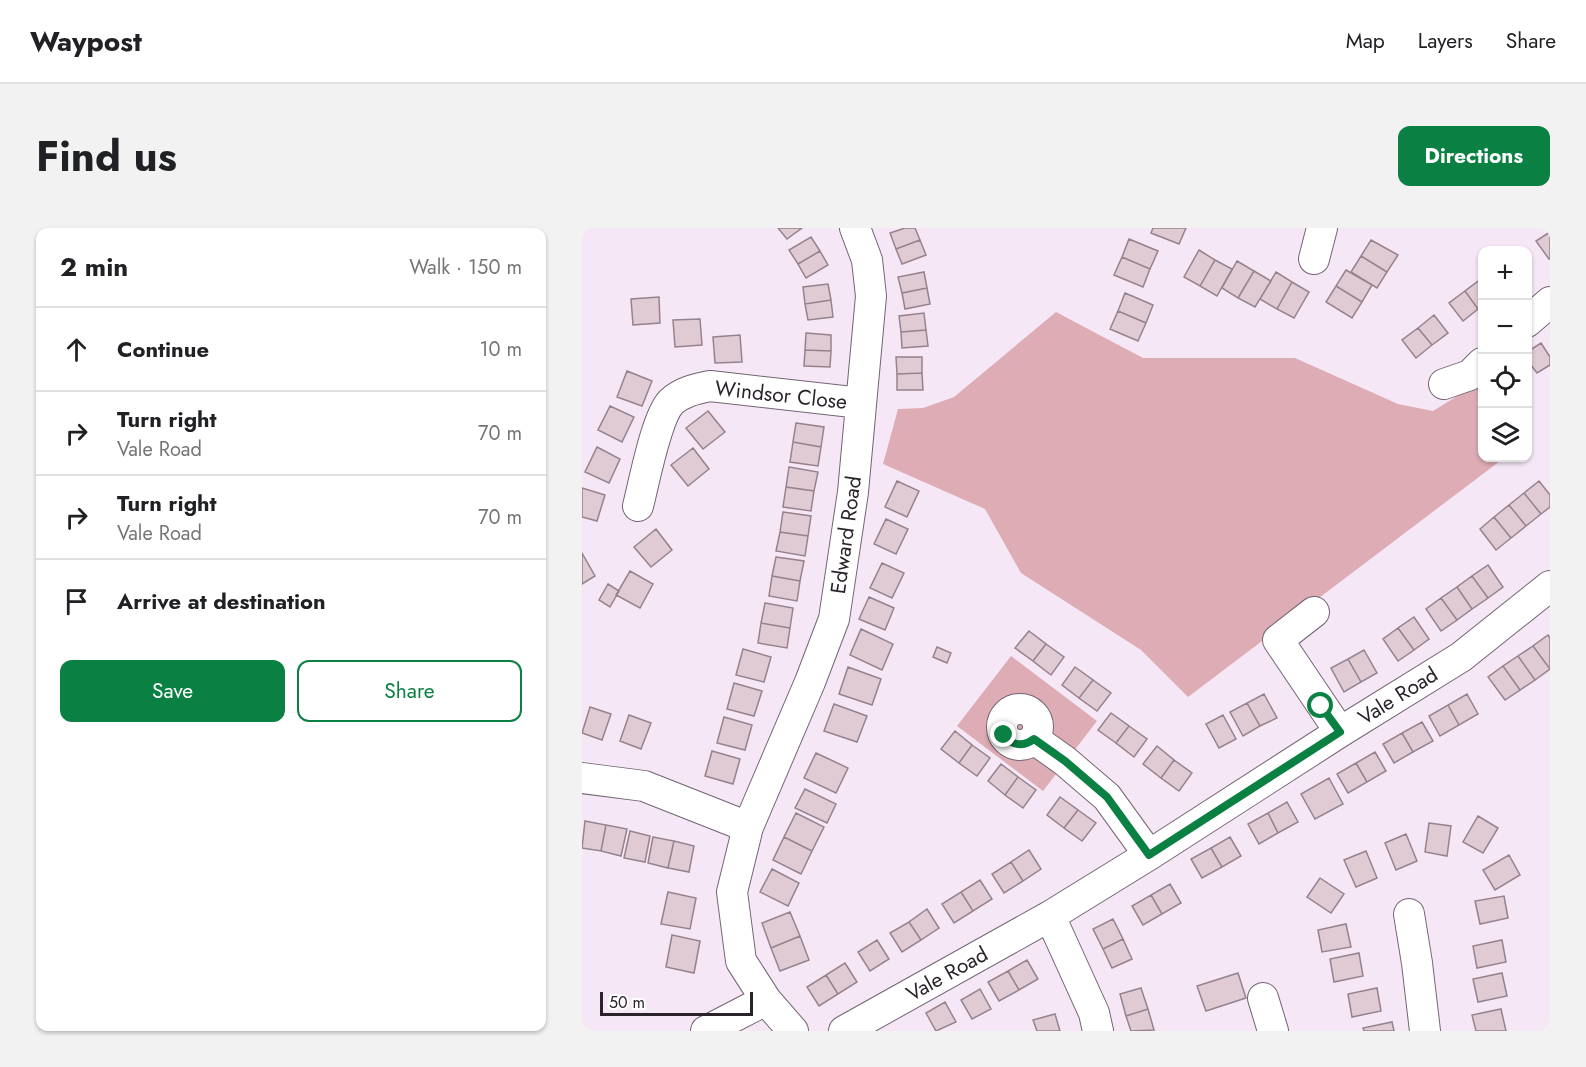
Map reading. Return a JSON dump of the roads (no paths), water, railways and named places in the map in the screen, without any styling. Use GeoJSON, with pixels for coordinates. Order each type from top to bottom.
{"type":"FeatureCollection","features":[{"type":"Feature","properties":{"kind":"street","name":"Edward Road"},"geometry":{"type":"LineString","coordinates":[[793,1031],[766,1000],[741,961],[732,892],[748,827],[810,682],[834,619],[853,492],[872,296],[867,260],[855,228]]}},
{"type":"Feature","properties":{"kind":"street"},"geometry":{"type":"LineString","coordinates":[[1314,259],[1322,228]]}},
{"type":"Feature","properties":{"kind":"street"},"geometry":{"type":"LineString","coordinates":[[1532,318],[1550,302]]}},
{"type":"Feature","properties":{"kind":"street"},"geometry":{"type":"LineString","coordinates":[[1444,384],[1470,375],[1478,367]]}},
{"type":"Feature","properties":{"kind":"street","name":"Windsor Close"},"geometry":{"type":"LineString","coordinates":[[638,506],[661,422],[670,404],[687,391],[710,386],[861,403]]}},
{"type":"Feature","properties":{"kind":"street","name":"Vale Road"},"geometry":{"type":"LineString","coordinates":[[844,1031],[1050,916],[1149,855],[1461,657],[1550,586]]}},
{"type":"Feature","properties":{"kind":"street"},"geometry":{"type":"LineString","coordinates":[[1314,612],[1278,640],[1340,732]]}},
{"type":"Feature","properties":{"kind":"street"},"geometry":{"type":"LineString","coordinates":[[1034,739],[1065,761],[1107,797],[1149,855]]}},
{"type":"Feature","properties":{"kind":"street"},"geometry":{"type":"LineString","coordinates":[[582,778],[644,786],[748,827]]}},
{"type":"Feature","properties":{"kind":"street"},"geometry":{"type":"LineString","coordinates":[[1409,914],[1425,1031]]}},
{"type":"Feature","properties":{"kind":"street"},"geometry":{"type":"LineString","coordinates":[[1050,916],[1094,1012],[1098,1031]]}},
{"type":"Feature","properties":{"kind":"street"},"geometry":{"type":"LineString","coordinates":[[1263,998],[1273,1031]]}},
{"type":"Feature","properties":{"kind":"street"},"geometry":{"type":"LineString","coordinates":[[706,1031],[766,1000]]}}]}
